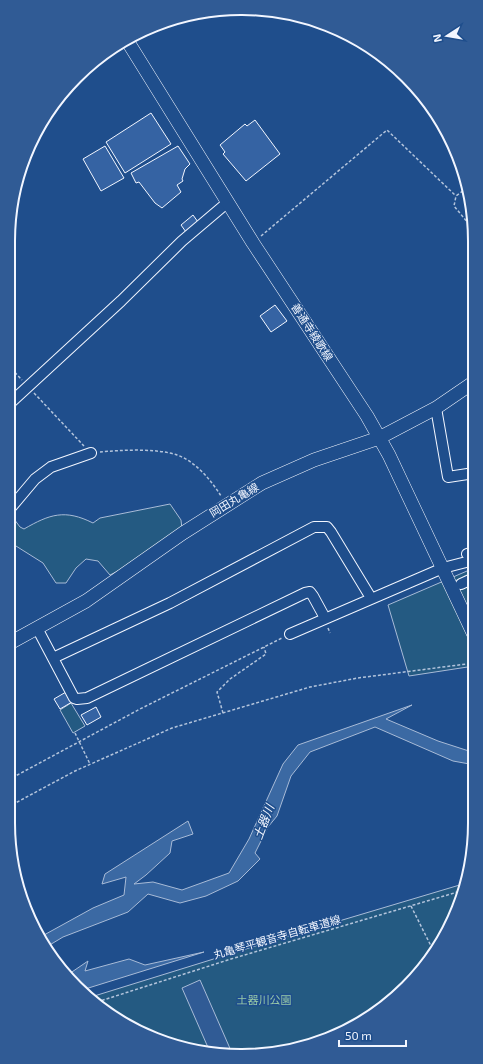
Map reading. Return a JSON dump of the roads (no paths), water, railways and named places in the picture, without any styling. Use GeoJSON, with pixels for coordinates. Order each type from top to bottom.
{"type":"FeatureCollection","features":[{"type":"Feature","properties":{"kind":"main road","name":"善通寺綾歌線"},"geometry":{"type":"LineString","coordinates":[[129,44],[253,243],[367,416],[399,478],[468,622]]}},
{"type":"Feature","properties":{"kind":"main road","name":"岡田丸亀線"},"geometry":{"type":"LineString","coordinates":[[15,640],[86,601],[226,505],[284,473],[379,438],[436,408],[468,386]]}},
{"type":"Feature","properties":{"kind":"street"},"geometry":{"type":"LineString","coordinates":[[15,398],[121,301],[178,245],[228,202]]}},
{"type":"Feature","properties":{"kind":"street"},"geometry":{"type":"LineString","coordinates":[[436,408],[448,477],[468,474]]}},
{"type":"Feature","properties":{"kind":"street"},"geometry":{"type":"LineString","coordinates":[[15,503],[35,479],[51,468],[91,453]]}},
{"type":"Feature","properties":{"kind":"street"},"geometry":{"type":"LineString","coordinates":[[53,658],[170,603],[314,527],[326,527],[331,532],[372,598]]}},
{"type":"Feature","properties":{"kind":"street"},"geometry":{"type":"LineString","coordinates":[[290,634],[468,557]]}},
{"type":"Feature","properties":{"kind":"street"},"geometry":{"type":"LineString","coordinates":[[461,584],[468,581]]}},
{"type":"Feature","properties":{"kind":"street"},"geometry":{"type":"LineString","coordinates":[[37,628],[74,698],[77,700],[87,698],[305,593],[310,592],[325,618]]}},
{"type":"Feature","properties":{"kind":"water","name":"土器川"},"geometry":{"type":"Polygon","coordinates":[[[412,705],[386,719],[438,741],[468,751],[468,764],[453,761],[375,727],[310,752],[291,776],[277,816],[268,827],[255,853],[260,859],[238,881],[206,896],[180,903],[148,894],[128,912],[63,937],[51,944],[44,935],[93,908],[124,895],[126,877],[102,884],[105,874],[188,821],[193,834],[172,841],[170,853],[134,884],[153,882],[182,890],[229,873],[249,839],[283,764],[298,745],[412,705]]]}},
{"type":"Feature","properties":{"kind":"water"},"geometry":{"type":"Polygon","coordinates":[[[204,952],[87,988],[71,972],[88,961],[85,971],[129,959],[145,965],[204,952]]]}},
{"type":"Feature","properties":{"kind":"park label","name":"土器川公園"},"geometry":{"type":"Point","coordinates":[264,1000]}}]}
